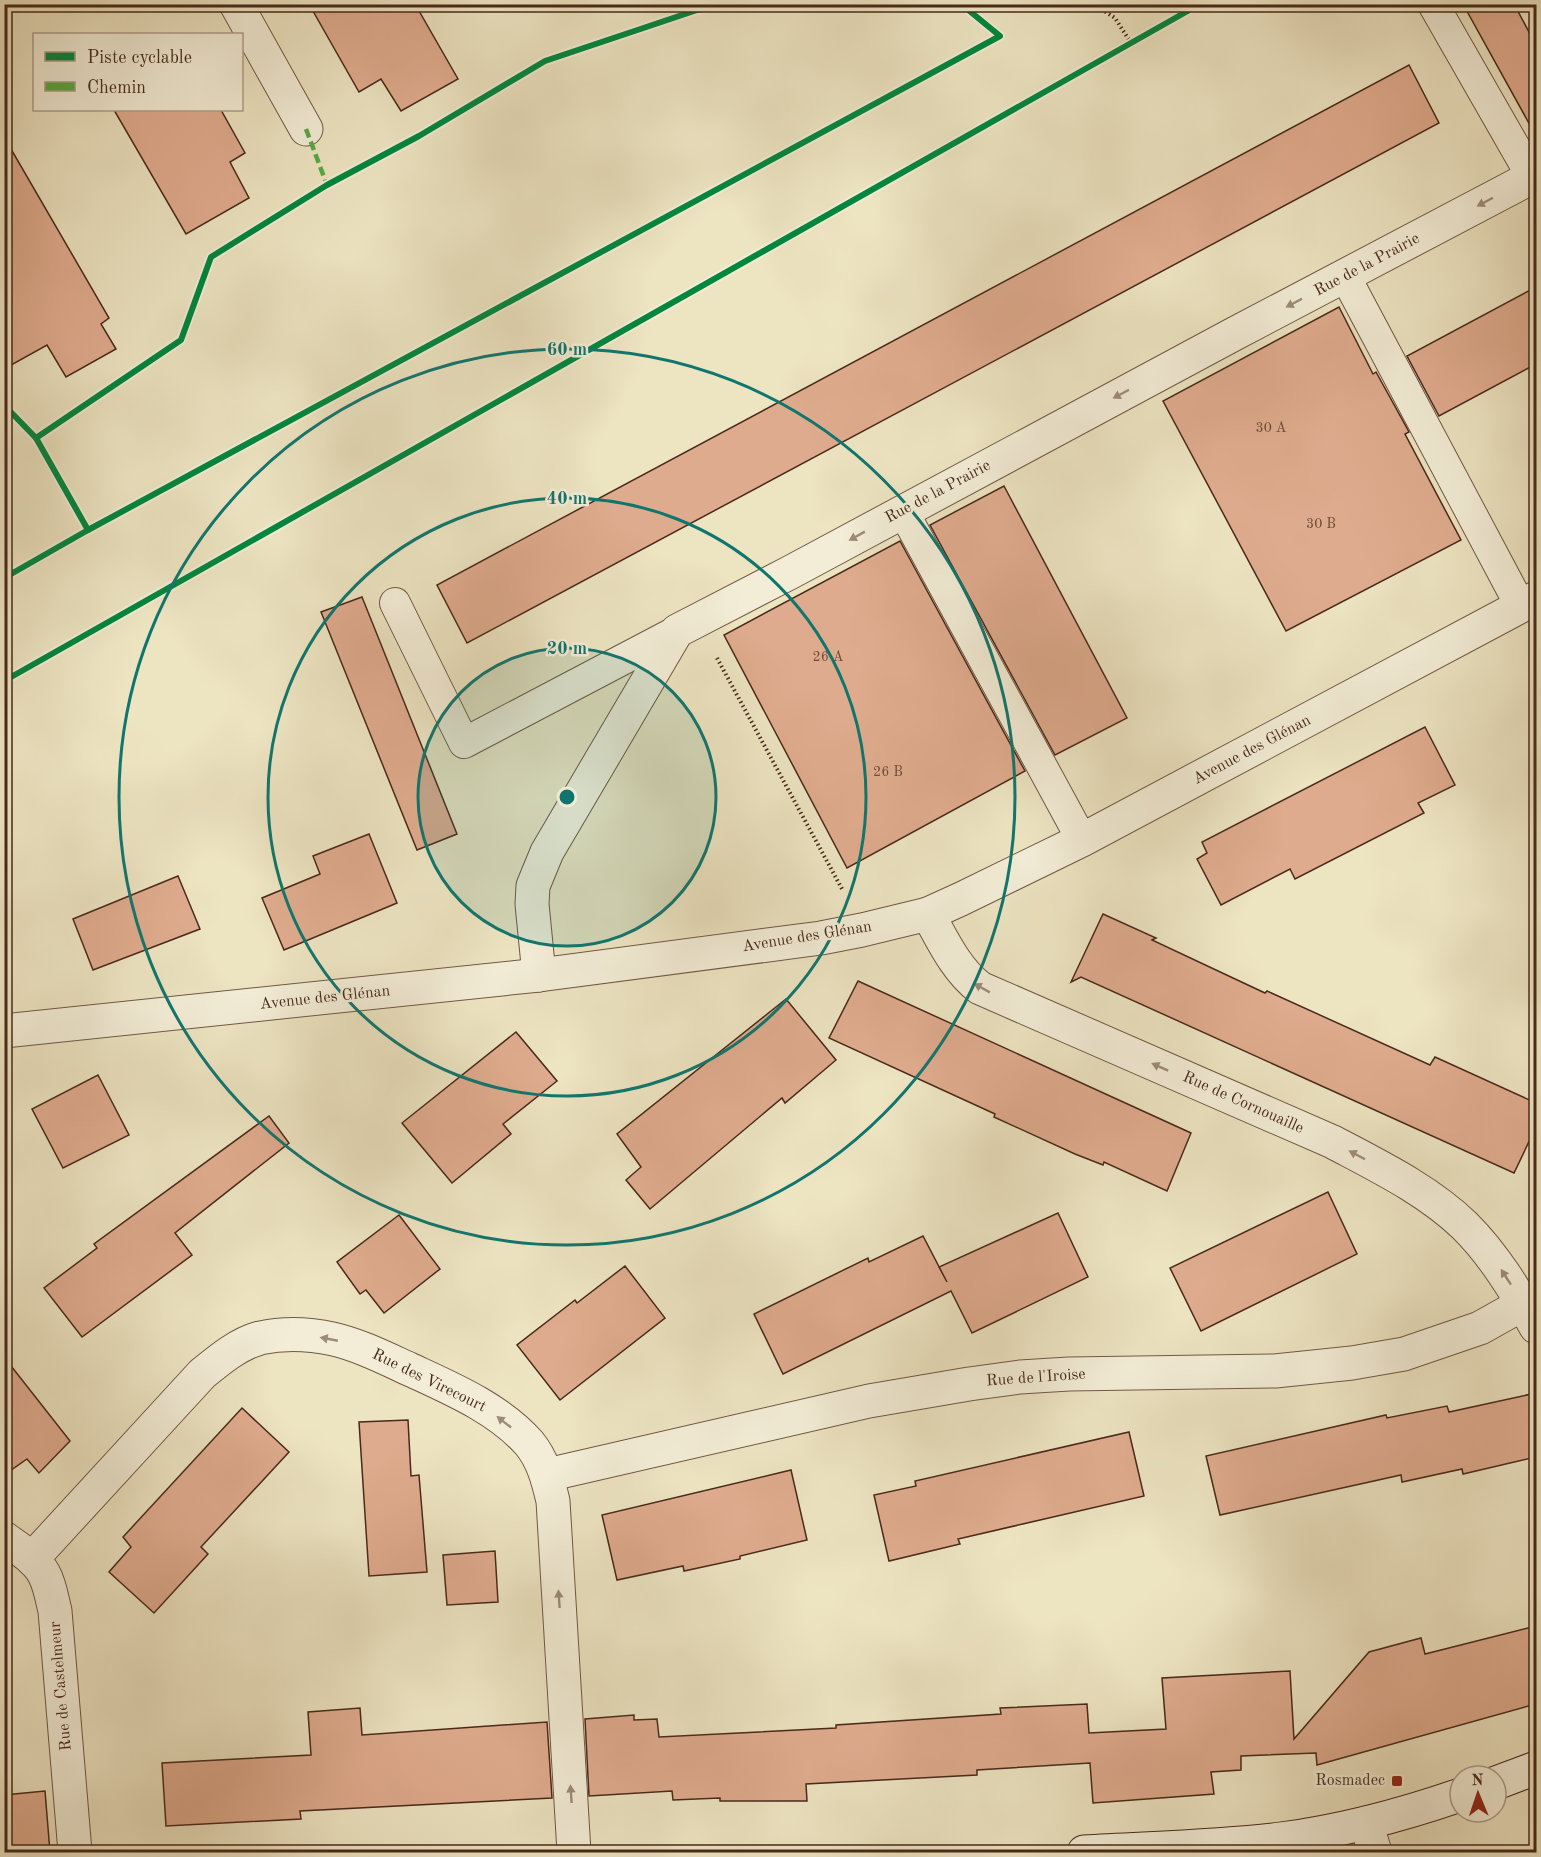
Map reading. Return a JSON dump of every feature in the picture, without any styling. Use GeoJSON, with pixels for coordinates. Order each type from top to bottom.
{"type":"FeatureCollection","features":[{"type":"Feature","properties":{"kind":"street"},"geometry":{"type":"LineString","coordinates":[[236,4],[306,129]]}},
{"type":"Feature","properties":{"kind":"street","name":"Rue de la Prairie"},"geometry":{"type":"LineString","coordinates":[[687,626],[1534,176]]}},
{"type":"Feature","properties":{"kind":"street","name":"Avenue des Glénan"},"geometry":{"type":"LineString","coordinates":[[4,1032],[539,975],[821,938],[928,914],[1082,840],[1529,602]]}},
{"type":"Feature","properties":{"kind":"street"},"geometry":{"type":"LineString","coordinates":[[539,975],[532,904],[533,886],[547,852],[687,626]]}},
{"type":"Feature","properties":{"kind":"street","name":"Rue de Cornouaille"},"geometry":{"type":"LineString","coordinates":[[928,914],[961,968],[980,988],[1333,1142],[1387,1170],[1427,1196],[1464,1225],[1481,1244],[1499,1266],[1530,1316]]}},
{"type":"Feature","properties":{"kind":"street","name":"Rue de l'Iroise"},"geometry":{"type":"LineString","coordinates":[[547,1475],[869,1401],[969,1384],[1020,1377],[1069,1374],[1275,1371],[1352,1363],[1404,1354],[1480,1328],[1530,1316]]}},
{"type":"Feature","properties":{"kind":"street","name":"Rue des Virecourt"},"geometry":{"type":"LineString","coordinates":[[32,1559],[202,1374],[221,1358],[259,1339],[280,1335],[304,1335],[333,1339],[363,1349],[425,1376],[472,1400],[504,1421],[529,1443],[547,1475],[553,1501],[574,1852]]}},
{"type":"Feature","properties":{"kind":"street","name":"Rue de Castelmeur"},"geometry":{"type":"LineString","coordinates":[[4,1538],[32,1559],[44,1573],[51,1593],[55,1611],[75,1852]]}},
{"type":"Feature","properties":{"kind":"street"},"geometry":{"type":"LineString","coordinates":[[1508,1778],[1536,1768]]}},
{"type":"Feature","properties":{"kind":"street"},"geometry":{"type":"LineString","coordinates":[[1084,1852],[1279,1839],[1371,1838],[1448,1802]]}},
{"type":"Feature","properties":{"kind":"lane"},"geometry":{"type":"LineString","coordinates":[[1433,4],[1534,176]]}},
{"type":"Feature","properties":{"kind":"lane"},"geometry":{"type":"LineString","coordinates":[[1345,276],[1529,602]]}},
{"type":"Feature","properties":{"kind":"lane"},"geometry":{"type":"LineString","coordinates":[[903,511],[1082,840]]}},
{"type":"Feature","properties":{"kind":"lane"},"geometry":{"type":"LineString","coordinates":[[395,603],[464,743],[687,626]]}},
{"type":"Feature","properties":{"kind":"path"},"geometry":{"type":"LineString","coordinates":[[1094,4],[1115,18],[1131,44]]}},
{"type":"Feature","properties":{"kind":"path"},"geometry":{"type":"LineString","coordinates":[[1120,49],[1141,38]]}},
{"type":"Feature","properties":{"kind":"path"},"geometry":{"type":"LineString","coordinates":[[4,405],[36,438]]}},
{"type":"Feature","properties":{"kind":"path"},"geometry":{"type":"LineString","coordinates":[[4,578],[88,530]]}},
{"type":"Feature","properties":{"kind":"path"},"geometry":{"type":"LineString","coordinates":[[687,626],[862,930]]}},
{"type":"Feature","properties":{"kind":"building"},"geometry":{"type":"Polygon","coordinates":[[[309,4],[415,4],[458,79],[401,111],[381,79],[359,92],[309,4]]]}},
{"type":"Feature","properties":{"kind":"building"},"geometry":{"type":"Polygon","coordinates":[[[1463,4],[1514,4],[1536,45],[1536,136],[1463,4]]]}},
{"type":"Feature","properties":{"kind":"building"},"geometry":{"type":"Polygon","coordinates":[[[1409,65],[1439,123],[467,643],[437,585],[1409,65]]]}},
{"type":"Feature","properties":{"kind":"building"},"geometry":{"type":"Polygon","coordinates":[[[115,111],[222,111],[245,153],[230,162],[249,198],[186,234],[115,111]]]}},
{"type":"Feature","properties":{"kind":"building"},"geometry":{"type":"Polygon","coordinates":[[[4,137],[109,318],[101,324],[116,349],[66,377],[47,345],[4,369],[4,137]]]}},
{"type":"Feature","properties":{"kind":"building"},"geometry":{"type":"Polygon","coordinates":[[[1536,287],[1536,364],[1439,416],[1407,356],[1536,287]]]}},
{"type":"Feature","properties":{"kind":"building"},"geometry":{"type":"Polygon","coordinates":[[[1339,307],[1373,374],[1376,372],[1409,432],[1405,434],[1461,540],[1286,631],[1163,401],[1339,307]]]}},
{"type":"Feature","properties":{"kind":"building"},"geometry":{"type":"Polygon","coordinates":[[[1004,486],[1127,718],[1055,755],[930,525],[1004,486]]]}},
{"type":"Feature","properties":{"kind":"building"},"geometry":{"type":"Polygon","coordinates":[[[900,541],[1025,771],[847,868],[724,635],[900,541]]]}},
{"type":"Feature","properties":{"kind":"building"},"geometry":{"type":"Polygon","coordinates":[[[362,597],[457,834],[417,850],[321,612],[362,597]]]}},
{"type":"Feature","properties":{"kind":"building"},"geometry":{"type":"Polygon","coordinates":[[[1425,727],[1455,785],[1418,803],[1424,813],[1295,879],[1290,869],[1221,905],[1197,859],[1207,853],[1202,842],[1425,727]]]}},
{"type":"Feature","properties":{"kind":"building"},"geometry":{"type":"Polygon","coordinates":[[[369,834],[397,903],[284,950],[262,898],[320,874],[313,856],[369,834]]]}},
{"type":"Feature","properties":{"kind":"building"},"geometry":{"type":"Polygon","coordinates":[[[178,876],[200,929],[93,970],[73,919],[178,876]]]}},
{"type":"Feature","properties":{"kind":"building"},"geometry":{"type":"Polygon","coordinates":[[[1103,914],[1156,938],[1152,940],[1265,993],[1267,991],[1430,1065],[1435,1057],[1536,1103],[1536,1127],[1514,1173],[1081,977],[1071,982],[1103,914]]]}},
{"type":"Feature","properties":{"kind":"building"},"geometry":{"type":"Polygon","coordinates":[[[858,981],[1191,1133],[1167,1191],[1104,1162],[1103,1165],[1075,1154],[994,1117],[995,1114],[829,1038],[858,981]]]}},
{"type":"Feature","properties":{"kind":"building"},"geometry":{"type":"Polygon","coordinates":[[[786,999],[836,1060],[785,1103],[782,1098],[650,1209],[626,1180],[641,1167],[617,1134],[786,999]]]}},
{"type":"Feature","properties":{"kind":"building"},"geometry":{"type":"Polygon","coordinates":[[[516,1032],[557,1081],[503,1124],[511,1134],[452,1183],[402,1123],[516,1032]]]}},
{"type":"Feature","properties":{"kind":"building"},"geometry":{"type":"Polygon","coordinates":[[[98,1075],[129,1135],[63,1168],[32,1109],[98,1075]]]}},
{"type":"Feature","properties":{"kind":"building"},"geometry":{"type":"Polygon","coordinates":[[[269,1116],[289,1143],[175,1233],[192,1255],[82,1337],[44,1288],[97,1248],[94,1244],[269,1116]]]}},
{"type":"Feature","properties":{"kind":"building"},"geometry":{"type":"Polygon","coordinates":[[[1328,1192],[1357,1254],[1201,1331],[1170,1268],[1328,1192]]]}},
{"type":"Feature","properties":{"kind":"building"},"geometry":{"type":"Polygon","coordinates":[[[1058,1213],[1088,1277],[972,1333],[951,1291],[783,1374],[754,1314],[868,1258],[869,1262],[923,1236],[939,1267],[1058,1213]]]}},
{"type":"Feature","properties":{"kind":"building"},"geometry":{"type":"Polygon","coordinates":[[[399,1215],[440,1269],[384,1313],[366,1290],[360,1294],[337,1262],[399,1215]]]}},
{"type":"Feature","properties":{"kind":"building"},"geometry":{"type":"Polygon","coordinates":[[[625,1266],[665,1318],[560,1400],[517,1345],[575,1300],[577,1303],[625,1266]]]}},
{"type":"Feature","properties":{"kind":"building"},"geometry":{"type":"Polygon","coordinates":[[[4,1357],[70,1441],[39,1473],[27,1459],[4,1475],[4,1357]]]}},
{"type":"Feature","properties":{"kind":"building"},"geometry":{"type":"Polygon","coordinates":[[[1536,1393],[1536,1457],[1463,1474],[1462,1469],[1402,1482],[1401,1475],[1220,1515],[1206,1456],[1386,1415],[1387,1418],[1447,1406],[1449,1412],[1536,1393]]]}},
{"type":"Feature","properties":{"kind":"building"},"geometry":{"type":"Polygon","coordinates":[[[242,1408],[289,1452],[201,1547],[208,1554],[154,1613],[109,1572],[131,1547],[123,1537],[242,1408]]]}},
{"type":"Feature","properties":{"kind":"building"},"geometry":{"type":"Polygon","coordinates":[[[408,1420],[411,1476],[419,1475],[427,1572],[369,1576],[359,1422],[408,1420]]]}},
{"type":"Feature","properties":{"kind":"building"},"geometry":{"type":"Polygon","coordinates":[[[1129,1432],[1144,1496],[958,1539],[960,1544],[889,1561],[874,1495],[916,1486],[915,1481],[1129,1432]]]}},
{"type":"Feature","properties":{"kind":"building"},"geometry":{"type":"Polygon","coordinates":[[[791,1470],[807,1540],[740,1556],[740,1559],[684,1571],[683,1566],[617,1580],[602,1515],[791,1470]]]}},
{"type":"Feature","properties":{"kind":"building"},"geometry":{"type":"Polygon","coordinates":[[[495,1551],[498,1602],[447,1605],[443,1555],[495,1551]]]}},
{"type":"Feature","properties":{"kind":"building"},"geometry":{"type":"Polygon","coordinates":[[[1536,1626],[1536,1704],[1317,1765],[1316,1753],[1241,1756],[1241,1770],[1211,1772],[1214,1794],[1093,1803],[1090,1763],[977,1770],[977,1775],[806,1784],[807,1801],[720,1801],[720,1798],[673,1800],[672,1791],[589,1796],[585,1719],[634,1715],[634,1720],[657,1719],[659,1737],[836,1728],[836,1725],[1001,1714],[1000,1708],[1087,1704],[1089,1733],[1166,1729],[1162,1678],[1290,1671],[1294,1739],[1369,1652],[1421,1638],[1425,1654],[1536,1626]]]}},
{"type":"Feature","properties":{"kind":"building"},"geometry":{"type":"Polygon","coordinates":[[[360,1708],[362,1735],[547,1722],[552,1798],[300,1811],[301,1819],[166,1826],[162,1763],[311,1755],[308,1712],[360,1708]]]}},
{"type":"Feature","properties":{"kind":"building"},"geometry":{"type":"Polygon","coordinates":[[[45,1791],[50,1852],[4,1852],[4,1795],[45,1791]]]}},
{"type":"Feature","properties":{"kind":"marked path"},"geometry":{"type":"LineString","coordinates":[[306,129],[327,185]]}},
{"type":"Feature","properties":{"kind":"cycle path"},"geometry":{"type":"LineString","coordinates":[[36,438],[181,340],[211,257],[327,185],[419,136],[545,61],[697,10],[729,4]]}},
{"type":"Feature","properties":{"kind":"cycle path"},"geometry":{"type":"LineString","coordinates":[[4,578],[88,530],[1000,36],[961,4]]}},
{"type":"Feature","properties":{"kind":"cycle path"},"geometry":{"type":"LineString","coordinates":[[4,681],[1200,4]]}},
{"type":"Feature","properties":{"kind":"cycle path"},"geometry":{"type":"LineString","coordinates":[[4,405],[36,438],[88,530]]}},
{"type":"Feature","properties":{"kind":"place","name":"Rosmadec"},"geometry":{"type":"Point","coordinates":[1397,1781]}}]}
